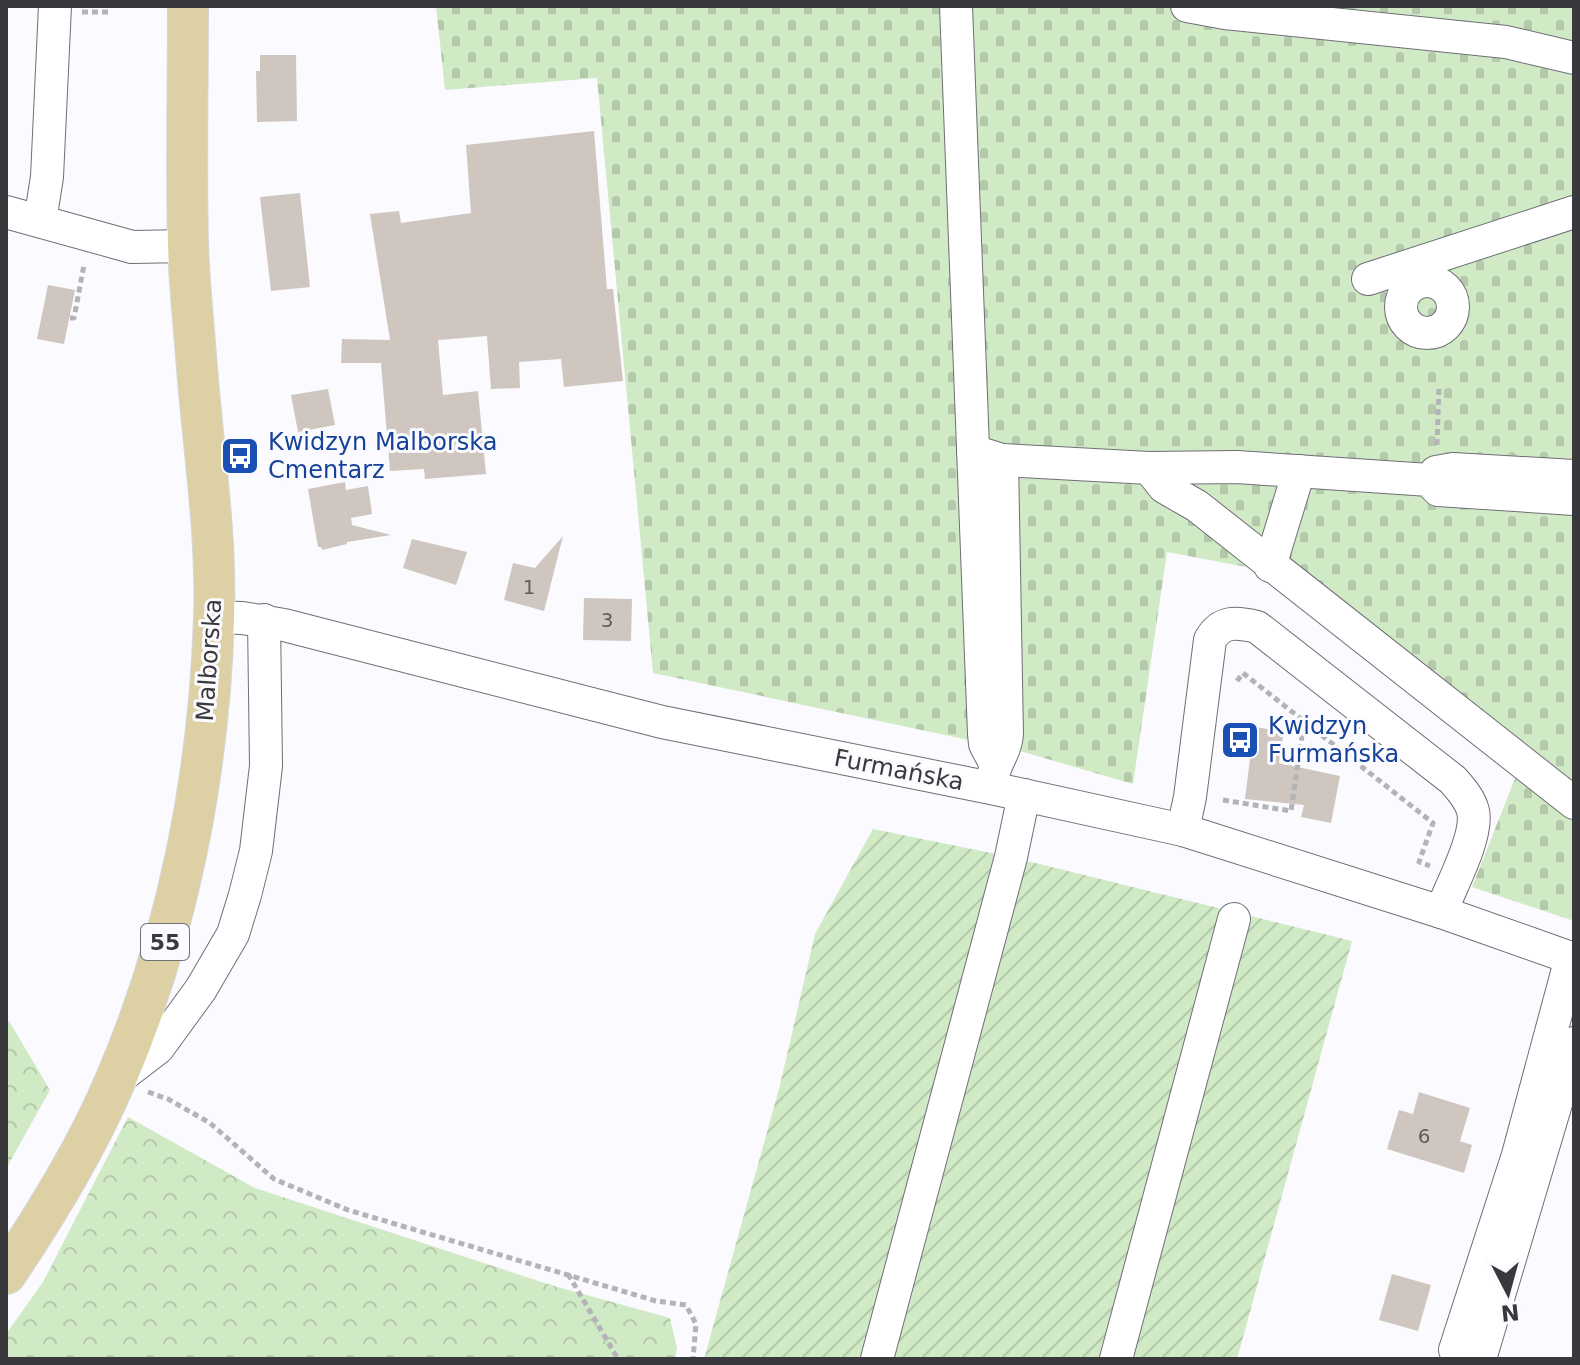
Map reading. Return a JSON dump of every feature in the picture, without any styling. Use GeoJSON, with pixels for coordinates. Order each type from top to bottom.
{"type":"FeatureCollection","features":[{"type":"Feature","properties":{"kind":"main road","name":"Malborska"},"geometry":{"type":"LineString","coordinates":[[6,1274],[17,1236],[76,1160],[115,1081],[146,1003],[170,924],[190,839],[206,724],[214,617],[188,246],[188,6]]}},
{"type":"Feature","properties":{"kind":"street"},"geometry":{"type":"LineString","coordinates":[[40,221],[47,177],[55,6]]}},
{"type":"Feature","properties":{"kind":"street"},"geometry":{"type":"LineString","coordinates":[[956,6],[987,456],[985,744],[993,776]]}},
{"type":"Feature","properties":{"kind":"street"},"geometry":{"type":"LineString","coordinates":[[1187,6],[1225,13],[1506,42],[1574,58]]}},
{"type":"Feature","properties":{"kind":"street"},"geometry":{"type":"LineString","coordinates":[[6,212],[132,247],[188,246]]}},
{"type":"Feature","properties":{"kind":"street"},"geometry":{"type":"LineString","coordinates":[[1368,279],[1442,269],[1574,212]]}},
{"type":"Feature","properties":{"kind":"street"},"geometry":{"type":"LineString","coordinates":[[987,456],[1149,468],[1237,467],[1433,476],[1453,469],[1574,476]]}},
{"type":"Feature","properties":{"kind":"street"},"geometry":{"type":"LineString","coordinates":[[1149,468],[1164,487],[1197,506],[1574,803]]}},
{"type":"Feature","properties":{"kind":"street"},"geometry":{"type":"LineString","coordinates":[[1270,566],[1299,471]]}},
{"type":"Feature","properties":{"kind":"street"},"geometry":{"type":"LineString","coordinates":[[1433,476],[1438,490],[1574,499]]}},
{"type":"Feature","properties":{"kind":"street","name":"Furmańska"},"geometry":{"type":"LineString","coordinates":[[214,617],[264,620],[662,722],[993,776],[1024,795],[1183,830],[1441,912],[1572,959]]}},
{"type":"Feature","properties":{"kind":"street"},"geometry":{"type":"LineString","coordinates":[[115,1081],[158,1048],[201,989],[233,934],[256,851],[266,766],[264,620]]}},
{"type":"Feature","properties":{"kind":"street"},"geometry":{"type":"LineString","coordinates":[[1183,830],[1210,640],[1215,629],[1225,624],[1237,622],[1257,627],[1463,791],[1473,809],[1474,819],[1441,912]]}},
{"type":"Feature","properties":{"kind":"street"},"geometry":{"type":"LineString","coordinates":[[877,1359],[1011,857],[1024,795]]}},
{"type":"Feature","properties":{"kind":"street"},"geometry":{"type":"LineString","coordinates":[[1116,1359],[1234,919]]}},
{"type":"Feature","properties":{"kind":"street"},"geometry":{"type":"LineString","coordinates":[[1467,1355],[1572,959]]}},
{"type":"Feature","properties":{"kind":"street"},"geometry":{"type":"LineString","coordinates":[[1467,1355],[1574,1043]]}},
{"type":"Feature","properties":{"kind":"path"},"geometry":{"type":"LineString","coordinates":[[70,318],[74,318],[85,258]]}},
{"type":"Feature","properties":{"kind":"path"},"geometry":{"type":"LineString","coordinates":[[1433,476],[1439,386]]}},
{"type":"Feature","properties":{"kind":"path"},"geometry":{"type":"LineString","coordinates":[[1235,693],[1237,677],[1243,673],[1433,823],[1419,862],[1456,875]]}},
{"type":"Feature","properties":{"kind":"path"},"geometry":{"type":"LineString","coordinates":[[1190,797],[1291,811],[1304,721]]}},
{"type":"Feature","properties":{"kind":"path"},"geometry":{"type":"LineString","coordinates":[[1223,800],[1225,785]]}},
{"type":"Feature","properties":{"kind":"path"},"geometry":{"type":"LineString","coordinates":[[115,1081],[168,1099],[210,1123],[274,1179],[348,1210],[656,1301],[686,1305],[696,1324],[693,1359]]}},
{"type":"Feature","properties":{"kind":"path"},"geometry":{"type":"LineString","coordinates":[[567,1274],[618,1359]]}},
{"type":"Feature","properties":{"kind":"green space"},"geometry":{"type":"Polygon","coordinates":[[[436,6],[1574,6],[1574,921],[1472,887],[1516,776],[1252,568],[1167,552],[1133,784],[1020,751],[653,673],[597,78],[445,90],[436,6]]]}},
{"type":"Feature","properties":{"kind":"green space"},"geometry":{"type":"Polygon","coordinates":[[[873,829],[1011,857],[1352,941],[1237,1359],[704,1359],[780,1085],[815,934],[873,829]]]}},
{"type":"Feature","properties":{"kind":"green space"},"geometry":{"type":"Polygon","coordinates":[[[9,1021],[50,1090],[6,1169],[6,1022],[9,1021]]]}},
{"type":"Feature","properties":{"kind":"green space"},"geometry":{"type":"Polygon","coordinates":[[[128,1117],[255,1188],[554,1286],[670,1318],[677,1348],[675,1359],[6,1359],[6,1334],[43,1282],[128,1117]]]}},
{"type":"Feature","properties":{"kind":"building"},"geometry":{"type":"Polygon","coordinates":[[[260,55],[296,55],[297,121],[257,122],[256,71],[260,71],[260,55]]]}},
{"type":"Feature","properties":{"kind":"building"},"geometry":{"type":"Polygon","coordinates":[[[594,131],[607,289],[613,289],[623,381],[564,387],[561,359],[519,362],[520,388],[491,389],[487,336],[438,340],[443,395],[478,391],[486,474],[425,479],[424,469],[390,471],[381,363],[341,363],[342,339],[390,340],[370,214],[399,211],[401,223],[471,213],[466,145],[594,131]]]}},
{"type":"Feature","properties":{"kind":"building"},"geometry":{"type":"Polygon","coordinates":[[[300,193],[310,287],[271,291],[260,197],[300,193]]]}},
{"type":"Feature","properties":{"kind":"building"},"geometry":{"type":"Polygon","coordinates":[[[48,285],[75,290],[64,344],[37,339],[48,285]]]}},
{"type":"Feature","properties":{"kind":"building"},"geometry":{"type":"Polygon","coordinates":[[[328,389],[335,425],[298,432],[291,395],[328,389]]]}},
{"type":"Feature","properties":{"kind":"building"},"geometry":{"type":"Polygon","coordinates":[[[345,482],[346,490],[368,486],[372,514],[351,518],[352,525],[391,535],[347,542],[322,550],[318,547],[308,489],[345,482]]]}},
{"type":"Feature","properties":{"kind":"building"},"geometry":{"type":"Polygon","coordinates":[[[563,536],[544,611],[504,600],[513,563],[535,568],[563,536]]]}},
{"type":"Feature","properties":{"kind":"building"},"geometry":{"type":"Polygon","coordinates":[[[412,539],[467,552],[456,585],[403,568],[412,539]]]}},
{"type":"Feature","properties":{"kind":"building"},"geometry":{"type":"Polygon","coordinates":[[[584,598],[632,599],[631,641],[583,640],[584,598]]]}},
{"type":"Feature","properties":{"kind":"building"},"geometry":{"type":"Polygon","coordinates":[[[1254,727],[1284,731],[1279,763],[1340,776],[1331,823],[1301,817],[1304,805],[1245,799],[1254,727]]]}},
{"type":"Feature","properties":{"kind":"building"},"geometry":{"type":"Polygon","coordinates":[[[1419,1092],[1470,1108],[1460,1141],[1472,1145],[1464,1173],[1387,1149],[1399,1110],[1413,1114],[1419,1092]]]}},
{"type":"Feature","properties":{"kind":"building"},"geometry":{"type":"Polygon","coordinates":[[[1392,1274],[1431,1285],[1418,1331],[1379,1320],[1392,1274]]]}},
{"type":"Feature","properties":{"kind":"place","name":"Kwidzyn Malborska Cmentarz"},"geometry":{"type":"Point","coordinates":[240,456]}},
{"type":"Feature","properties":{"kind":"place","name":"Kwidzyn Furmańska"},"geometry":{"type":"Point","coordinates":[1240,740]}}]}
